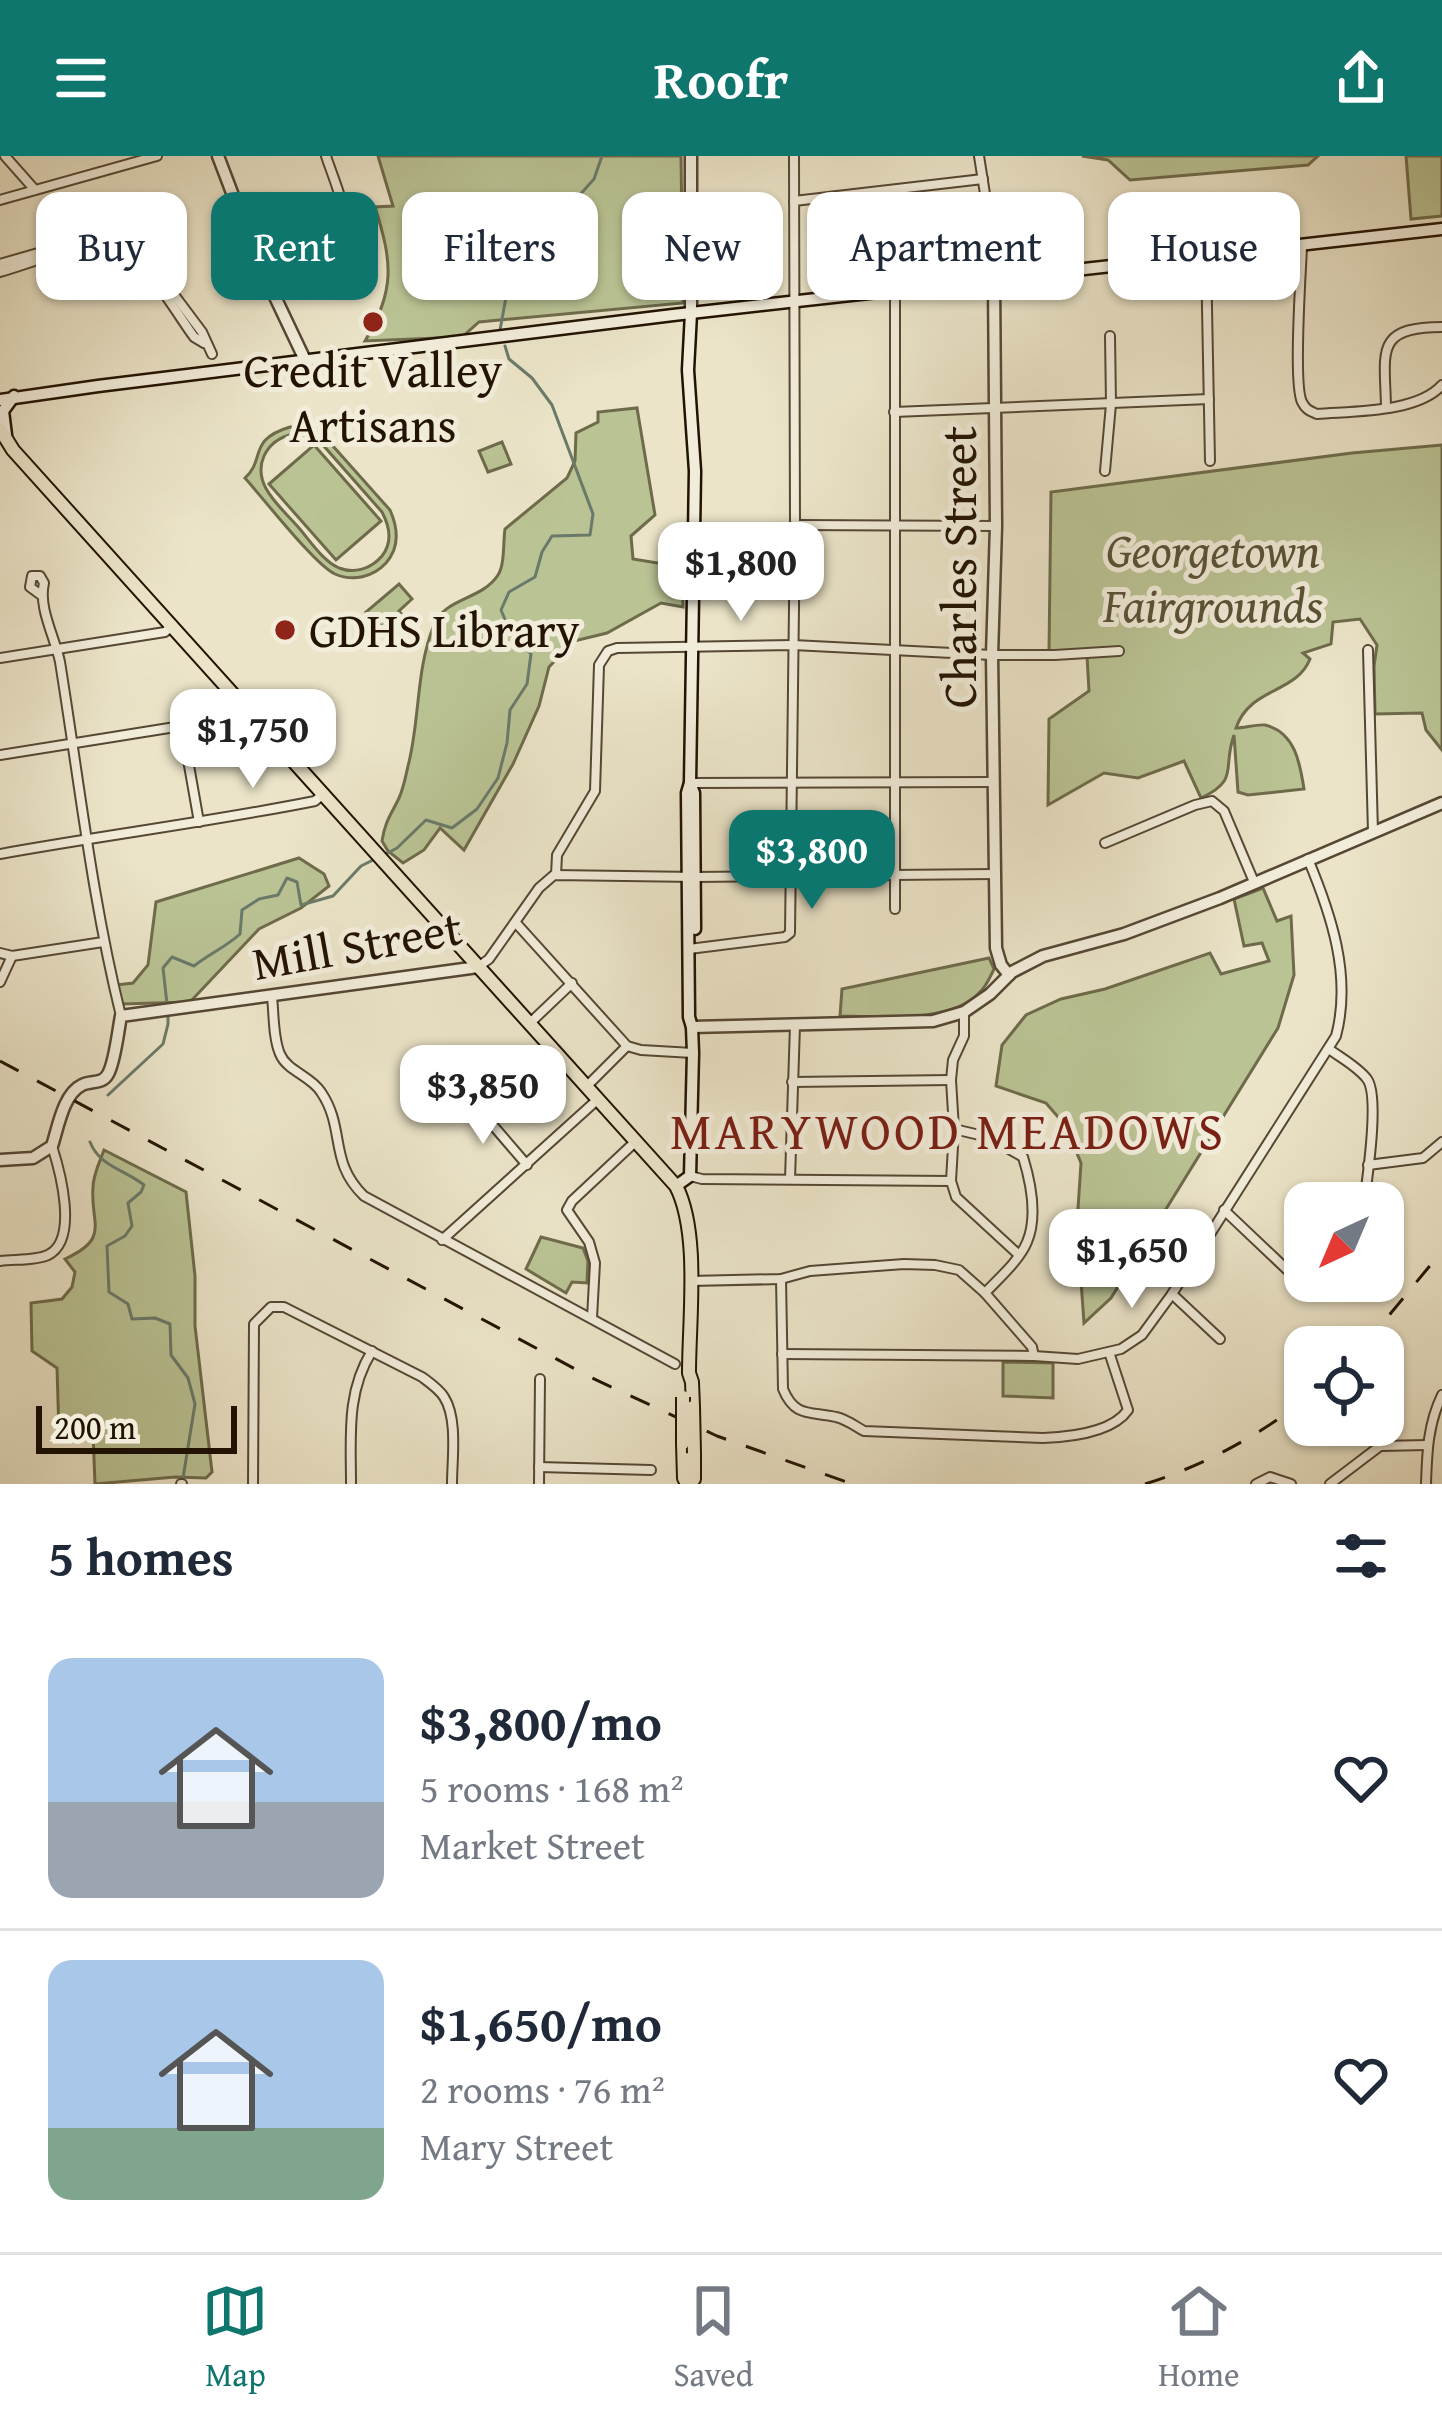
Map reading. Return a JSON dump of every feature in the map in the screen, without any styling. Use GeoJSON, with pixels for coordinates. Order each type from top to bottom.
{"type":"FeatureCollection","features":[{"type":"Feature","properties":{"kind":"main road"},"geometry":{"type":"LineString","coordinates":[[2,435],[676,1186],[688,1217],[688,1373],[684,1381],[689,1448],[683,1478],[689,1484]]}},
{"type":"Feature","properties":{"kind":"street"},"geometry":{"type":"LineString","coordinates":[[5,156],[35,190]]}},
{"type":"Feature","properties":{"kind":"street"},"geometry":{"type":"LineString","coordinates":[[0,200],[157,156]]}},
{"type":"Feature","properties":{"kind":"street"},"geometry":{"type":"LineString","coordinates":[[218,156],[232,192]]}},
{"type":"Feature","properties":{"kind":"street"},"geometry":{"type":"LineString","coordinates":[[326,156],[337,192]]}},
{"type":"Feature","properties":{"kind":"street"},"geometry":{"type":"LineString","coordinates":[[690,1176],[692,877],[687,793],[691,783],[695,471],[690,402],[695,380],[689,343],[692,156]]}},
{"type":"Feature","properties":{"kind":"street"},"geometry":{"type":"LineString","coordinates":[[691,948],[789,935],[794,156]]}},
{"type":"Feature","properties":{"kind":"street","name":"Charles Street"},"geometry":{"type":"LineString","coordinates":[[979,156],[984,192]]}},
{"type":"Feature","properties":{"kind":"street"},"geometry":{"type":"LineString","coordinates":[[108,159],[114,169]]}},
{"type":"Feature","properties":{"kind":"street"},"geometry":{"type":"LineString","coordinates":[[794,201],[983,179]]}},
{"type":"Feature","properties":{"kind":"street"},"geometry":{"type":"LineString","coordinates":[[1442,230],[1302,246],[1298,373],[1301,400],[1317,414],[1423,400],[1442,385]]}},
{"type":"Feature","properties":{"kind":"street"},"geometry":{"type":"LineString","coordinates":[[0,268],[97,236],[122,236],[142,252],[152,272],[202,332],[212,354]]}},
{"type":"Feature","properties":{"kind":"street"},"geometry":{"type":"LineString","coordinates":[[276,300],[305,360]]}},
{"type":"Feature","properties":{"kind":"street"},"geometry":{"type":"LineString","coordinates":[[0,400],[814,300]]}},
{"type":"Feature","properties":{"kind":"street"},"geometry":{"type":"LineString","coordinates":[[895,909],[896,300]]}},
{"type":"Feature","properties":{"kind":"street","name":"Charles Street"},"geometry":{"type":"LineString","coordinates":[[994,300],[996,949],[1009,975]]}},
{"type":"Feature","properties":{"kind":"street"},"geometry":{"type":"LineString","coordinates":[[1207,300],[1210,461]]}},
{"type":"Feature","properties":{"kind":"street"},"geometry":{"type":"LineString","coordinates":[[1386,407],[1389,342],[1395,334],[1419,327],[1442,327]]}},
{"type":"Feature","properties":{"kind":"street"},"geometry":{"type":"LineString","coordinates":[[1105,471],[1110,336]]}},
{"type":"Feature","properties":{"kind":"street"},"geometry":{"type":"LineString","coordinates":[[2,435],[3,411],[14,396]]}},
{"type":"Feature","properties":{"kind":"street"},"geometry":{"type":"LineString","coordinates":[[894,412],[1209,399]]}},
{"type":"Feature","properties":{"kind":"street"},"geometry":{"type":"LineString","coordinates":[[795,525],[996,526]]}},
{"type":"Feature","properties":{"kind":"street"},"geometry":{"type":"LineString","coordinates":[[0,1261],[46,1256],[57,1246],[64,1190],[52,1146],[74,1091],[102,1081],[109,1073],[121,1016],[104,942],[57,649],[41,595]]}},
{"type":"Feature","properties":{"kind":"street"},"geometry":{"type":"LineString","coordinates":[[0,658],[165,632],[172,625]]}},
{"type":"Feature","properties":{"kind":"street","name":"Mill Street"},"geometry":{"type":"LineString","coordinates":[[121,1016],[445,973],[478,967],[489,959],[539,888],[556,875],[557,855],[595,791],[599,664],[617,647],[793,644],[1055,656],[1119,651]]}},
{"type":"Feature","properties":{"kind":"street"},"geometry":{"type":"LineString","coordinates":[[1368,650],[1373,832]]}},
{"type":"Feature","properties":{"kind":"street"},"geometry":{"type":"LineString","coordinates":[[0,755],[219,720],[245,708]]}},
{"type":"Feature","properties":{"kind":"street"},"geometry":{"type":"LineString","coordinates":[[182,725],[199,822]]}},
{"type":"Feature","properties":{"kind":"street"},"geometry":{"type":"LineString","coordinates":[[691,783],[996,782]]}},
{"type":"Feature","properties":{"kind":"street"},"geometry":{"type":"LineString","coordinates":[[0,854],[315,801],[323,794]]}},
{"type":"Feature","properties":{"kind":"street"},"geometry":{"type":"LineString","coordinates":[[1105,843],[1212,801],[1224,811],[1254,882]]}},
{"type":"Feature","properties":{"kind":"street"},"geometry":{"type":"LineString","coordinates":[[692,1027],[933,1021],[964,1012],[1009,975],[1043,956],[1124,934],[1220,898],[1442,803]]}},
{"type":"Feature","properties":{"kind":"street"},"geometry":{"type":"LineString","coordinates":[[782,1354],[1078,1359],[1121,1349],[1142,1335],[1329,1049],[1340,1020],[1337,946],[1329,910],[1308,858]]}},
{"type":"Feature","properties":{"kind":"street"},"geometry":{"type":"LineString","coordinates":[[556,875],[995,874]]}},
{"type":"Feature","properties":{"kind":"street"},"geometry":{"type":"LineString","coordinates":[[516,922],[627,1046],[693,1053]]}},
{"type":"Feature","properties":{"kind":"street"},"geometry":{"type":"LineString","coordinates":[[0,953],[12,956],[104,942]]}},
{"type":"Feature","properties":{"kind":"street"},"geometry":{"type":"LineString","coordinates":[[445,973],[458,961],[458,945]]}},
{"type":"Feature","properties":{"kind":"street"},"geometry":{"type":"LineString","coordinates":[[0,982],[12,956]]}},
{"type":"Feature","properties":{"kind":"street"},"geometry":{"type":"LineString","coordinates":[[529,1024],[572,983]]}},
{"type":"Feature","properties":{"kind":"street"},"geometry":{"type":"LineString","coordinates":[[272,997],[280,1055],[324,1095],[334,1119],[342,1166],[364,1196],[675,1364]]}},
{"type":"Feature","properties":{"kind":"street"},"geometry":{"type":"LineString","coordinates":[[964,1012],[964,1036],[952,1060],[951,1181],[956,1197],[1019,1255]]}},
{"type":"Feature","properties":{"kind":"street"},"geometry":{"type":"LineString","coordinates":[[790,1179],[795,1025]]}},
{"type":"Feature","properties":{"kind":"street"},"geometry":{"type":"LineString","coordinates":[[586,1087],[627,1046]]}},
{"type":"Feature","properties":{"kind":"street"},"geometry":{"type":"LineString","coordinates":[[1329,1049],[1368,1080],[1371,1089],[1366,1182]]}},
{"type":"Feature","properties":{"kind":"street"},"geometry":{"type":"LineString","coordinates":[[792,1082],[951,1080]]}},
{"type":"Feature","properties":{"kind":"street"},"geometry":{"type":"LineString","coordinates":[[442,1240],[598,1100]]}},
{"type":"Feature","properties":{"kind":"street"},"geometry":{"type":"LineString","coordinates":[[472,1101],[526,1165]]}},
{"type":"Feature","properties":{"kind":"street"},"geometry":{"type":"LineString","coordinates":[[954,1129],[988,1137],[1023,1157],[1030,1179],[1028,1240],[985,1293]]}},
{"type":"Feature","properties":{"kind":"street"},"geometry":{"type":"LineString","coordinates":[[592,1318],[595,1263],[589,1242],[567,1210],[635,1142]]}},
{"type":"Feature","properties":{"kind":"street"},"geometry":{"type":"LineString","coordinates":[[1368,1165],[1423,1158],[1442,1142]]}},
{"type":"Feature","properties":{"kind":"street"},"geometry":{"type":"LineString","coordinates":[[0,1160],[33,1158],[52,1146]]}},
{"type":"Feature","properties":{"kind":"street"},"geometry":{"type":"LineString","coordinates":[[690,1176],[951,1181]]}},
{"type":"Feature","properties":{"kind":"street"},"geometry":{"type":"LineString","coordinates":[[676,1186],[690,1176]]}},
{"type":"Feature","properties":{"kind":"street"},"geometry":{"type":"LineString","coordinates":[[1224,1210],[1284,1267]]}},
{"type":"Feature","properties":{"kind":"street"},"geometry":{"type":"LineString","coordinates":[[689,1281],[782,1279],[810,1270],[935,1265],[958,1270],[985,1293],[1032,1347],[1034,1356]]}},
{"type":"Feature","properties":{"kind":"street"},"geometry":{"type":"LineString","coordinates":[[782,1279],[786,1398],[811,1415],[840,1417],[864,1431],[1042,1438],[1070,1436],[1118,1421],[1128,1410],[1109,1352]]}},
{"type":"Feature","properties":{"kind":"street"},"geometry":{"type":"LineString","coordinates":[[1172,1294],[1220,1339]]}},
{"type":"Feature","properties":{"kind":"street"},"geometry":{"type":"LineString","coordinates":[[253,1484],[254,1324],[272,1306],[284,1306],[372,1351],[422,1377],[441,1393],[451,1428],[452,1484]]}},
{"type":"Feature","properties":{"kind":"street"},"geometry":{"type":"LineString","coordinates":[[351,1484],[351,1400],[372,1351]]}},
{"type":"Feature","properties":{"kind":"street"},"geometry":{"type":"LineString","coordinates":[[539,1484],[540,1378]]}},
{"type":"Feature","properties":{"kind":"street"},"geometry":{"type":"LineString","coordinates":[[1426,1484],[1426,1445],[1442,1395]]}},
{"type":"Feature","properties":{"kind":"street"},"geometry":{"type":"LineString","coordinates":[[1330,1484],[1380,1446],[1426,1445]]}},
{"type":"Feature","properties":{"kind":"street"},"geometry":{"type":"LineString","coordinates":[[539,1467],[651,1471]]}},
{"type":"Feature","properties":{"kind":"street"},"geometry":{"type":"LineString","coordinates":[[1256,1484],[1270,1477],[1291,1484]]}},
{"type":"Feature","properties":{"kind":"green space"},"geometry":{"type":"Polygon","coordinates":[[[378,156],[681,156],[681,192],[622,192],[622,300],[683,303],[479,322],[462,337],[365,341],[382,306],[388,275],[378,207],[393,206],[378,156]]]}},
{"type":"Feature","properties":{"kind":"green space"},"geometry":{"type":"Polygon","coordinates":[[[1082,156],[1318,156],[1308,165],[1130,180],[1108,160],[1082,156]]]}},
{"type":"Feature","properties":{"kind":"green space"},"geometry":{"type":"Polygon","coordinates":[[[1406,156],[1442,156],[1442,216],[1411,219],[1406,156]]]}},
{"type":"Feature","properties":{"kind":"green space"},"geometry":{"type":"Polygon","coordinates":[[[637,408],[655,515],[631,536],[633,559],[682,567],[683,607],[661,603],[607,633],[574,641],[549,667],[539,706],[513,764],[464,850],[440,828],[424,850],[403,863],[382,841],[405,780],[434,625],[446,609],[483,590],[498,575],[505,529],[567,478],[575,461],[576,433],[598,422],[598,412],[637,408]]]}},
{"type":"Feature","properties":{"kind":"green space"},"geometry":{"type":"Polygon","coordinates":[[[308,428],[324,436],[390,510],[396,544],[381,568],[356,578],[335,574],[302,545],[245,478],[262,444],[277,432],[308,428]],[[288,435],[269,448],[261,467],[265,486],[328,561],[345,570],[368,567],[388,545],[385,518],[322,444],[309,436],[288,435]]]}},
{"type":"Feature","properties":{"kind":"green space"},"geometry":{"type":"Polygon","coordinates":[[[502,442],[511,464],[488,472],[479,451],[502,442]]]}},
{"type":"Feature","properties":{"kind":"green space"},"geometry":{"type":"Polygon","coordinates":[[[314,445],[381,521],[336,560],[269,484],[314,445]]]}},
{"type":"Feature","properties":{"kind":"green space","name":"Georgetown Fairgrounds"},"geometry":{"type":"Polygon","coordinates":[[[1442,445],[1442,750],[1426,730],[1422,713],[1375,714],[1377,645],[1360,619],[1333,622],[1331,644],[1303,653],[1310,659],[1303,670],[1252,705],[1236,728],[1265,725],[1283,734],[1298,759],[1304,789],[1238,792],[1234,735],[1225,779],[1201,798],[1184,761],[1138,778],[1104,773],[1048,805],[1049,719],[1089,691],[1087,656],[1049,653],[1051,492],[1442,445]]]}},
{"type":"Feature","properties":{"kind":"green space"},"geometry":{"type":"Polygon","coordinates":[[[399,584],[412,599],[399,611],[403,616],[386,630],[366,612],[399,584]]]}},
{"type":"Feature","properties":{"kind":"green space"},"geometry":{"type":"Polygon","coordinates":[[[299,858],[324,874],[329,886],[301,908],[259,929],[190,1002],[122,1004],[116,985],[133,983],[148,965],[156,902],[299,858]]]}},
{"type":"Feature","properties":{"kind":"green space"},"geometry":{"type":"Polygon","coordinates":[[[1263,888],[1277,921],[1291,916],[1294,975],[1278,1028],[1111,1298],[1084,1323],[1077,1224],[1081,1163],[1065,1125],[1046,1103],[996,1086],[1002,1045],[1026,1015],[1061,999],[1210,953],[1221,974],[1269,961],[1262,943],[1244,946],[1234,899],[1263,888]]]}},
{"type":"Feature","properties":{"kind":"green space"},"geometry":{"type":"Polygon","coordinates":[[[989,958],[994,969],[984,988],[951,1010],[913,1016],[840,1016],[842,989],[989,958]]]}},
{"type":"Feature","properties":{"kind":"green space"},"geometry":{"type":"Polygon","coordinates":[[[104,1150],[186,1192],[212,1472],[206,1478],[95,1484],[93,1433],[59,1433],[57,1368],[32,1351],[31,1303],[62,1299],[72,1287],[75,1272],[65,1259],[93,1237],[93,1182],[104,1150]]]}},
{"type":"Feature","properties":{"kind":"green space"},"geometry":{"type":"Polygon","coordinates":[[[541,1237],[583,1248],[587,1283],[572,1282],[566,1293],[526,1269],[541,1237]]]}},
{"type":"Feature","properties":{"kind":"green space"},"geometry":{"type":"Polygon","coordinates":[[[1003,1362],[1053,1363],[1053,1398],[1003,1396],[1003,1362]]]}},
{"type":"Feature","properties":{"kind":"waterway"},"geometry":{"type":"LineString","coordinates":[[500,330],[507,292],[551,221],[594,179],[602,156]]}},
{"type":"Feature","properties":{"kind":"waterway"},"geometry":{"type":"LineString","coordinates":[[384,855],[426,820],[452,828],[477,809],[498,778],[510,710],[527,684],[531,654],[512,636],[501,610],[509,592],[535,577],[552,536],[590,535],[593,514],[552,405],[532,378],[509,359],[505,346]]}},
{"type":"Feature","properties":{"kind":"waterway"},"geometry":{"type":"LineString","coordinates":[[167,1004],[163,968],[172,957],[194,966],[229,943],[240,934],[242,910],[259,899],[278,895],[287,878],[297,882],[301,905],[333,896],[361,866],[375,859]]}},
{"type":"Feature","properties":{"kind":"waterway"},"geometry":{"type":"LineString","coordinates":[[108,1095],[163,1044],[168,1014]]}},
{"type":"Feature","properties":{"kind":"waterway"},"geometry":{"type":"LineString","coordinates":[[90,1142],[106,1162],[144,1185],[128,1203],[132,1226],[107,1246],[109,1292],[128,1304],[132,1319],[155,1318],[170,1324],[171,1355],[188,1378],[195,1404],[183,1478]]}},
{"type":"Feature","properties":{"kind":"railway"},"geometry":{"type":"LineString","coordinates":[[0,1061],[592,1378],[717,1436],[852,1484]]}},
{"type":"Feature","properties":{"kind":"railway"},"geometry":{"type":"LineString","coordinates":[[1380,1326],[1442,1251]]}},
{"type":"Feature","properties":{"kind":"railway"},"geometry":{"type":"LineString","coordinates":[[1145,1484],[1228,1449],[1284,1414]]}},
{"type":"Feature","properties":{"kind":"place","name":"Credit Valley Artisans"},"geometry":{"type":"Point","coordinates":[373,322]}},
{"type":"Feature","properties":{"kind":"place","name":"GDHS Library"},"geometry":{"type":"Point","coordinates":[285,630]}},
{"type":"Feature","properties":{"kind":"district","name":"MARYWOOD MEADOWS"},"geometry":{"type":"Point","coordinates":[948,1131]}}]}
